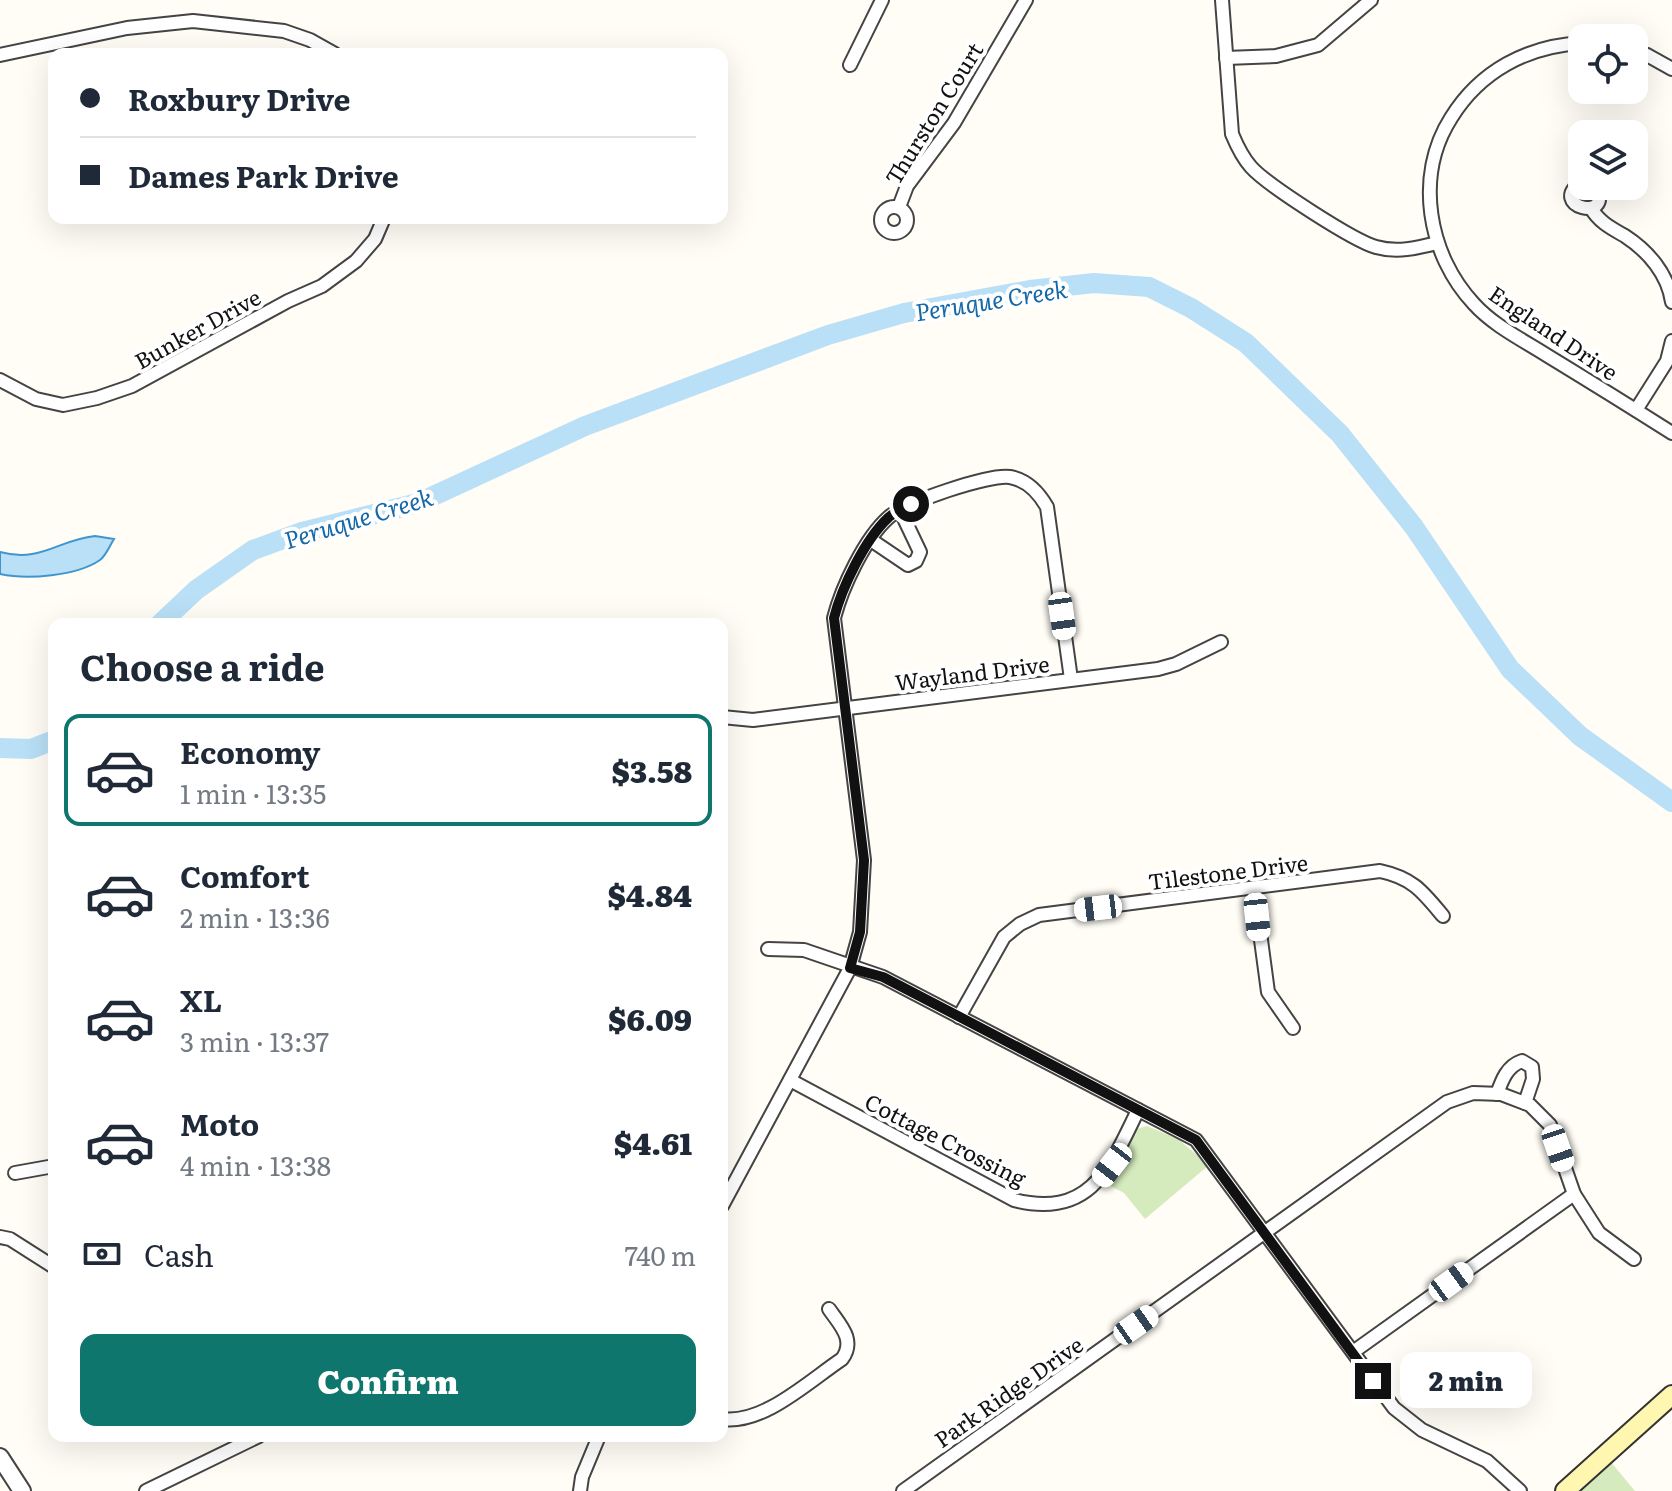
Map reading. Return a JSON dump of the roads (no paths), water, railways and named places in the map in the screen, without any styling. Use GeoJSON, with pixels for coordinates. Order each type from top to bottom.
{"type":"FeatureCollection","features":[{"type":"Feature","properties":{"kind":"main road"},"geometry":{"type":"LineString","coordinates":[[1565,1491],[1672,1395]]}},
{"type":"Feature","properties":{"kind":"street"},"geometry":{"type":"LineString","coordinates":[[850,65],[882,0]]}},
{"type":"Feature","properties":{"kind":"street"},"geometry":{"type":"LineString","coordinates":[[1222,0],[1232,134],[1240,152],[1263,179],[1373,247],[1394,251],[1437,243]]}},
{"type":"Feature","properties":{"kind":"street"},"geometry":{"type":"LineString","coordinates":[[1226,58],[1276,56],[1318,45],[1371,0]]}},
{"type":"Feature","properties":{"kind":"street","name":"Thurston Court"},"geometry":{"type":"LineString","coordinates":[[899,207],[907,186],[954,123],[1019,3]]}},
{"type":"Feature","properties":{"kind":"street"},"geometry":{"type":"LineString","coordinates":[[0,55],[127,28],[193,21],[284,31],[324,48]]}},
{"type":"Feature","properties":{"kind":"street","name":"England Drive"},"geometry":{"type":"LineString","coordinates":[[1568,45],[1538,49],[1507,62],[1478,85],[1456,110],[1444,129],[1432,171],[1431,214],[1437,243],[1455,281],[1491,319],[1672,433]]}},
{"type":"Feature","properties":{"kind":"street"},"geometry":{"type":"LineString","coordinates":[[1648,56],[1672,69]]}},
{"type":"Feature","properties":{"kind":"street"},"geometry":{"type":"LineString","coordinates":[[1573,200],[1578,207],[1591,208]]}},
{"type":"Feature","properties":{"kind":"street"},"geometry":{"type":"LineString","coordinates":[[1591,208],[1597,200]]}},
{"type":"Feature","properties":{"kind":"street"},"geometry":{"type":"LineString","coordinates":[[1591,208],[1597,219],[1645,251],[1662,274],[1672,302]]}},
{"type":"Feature","properties":{"kind":"street","name":"Bunker Drive"},"geometry":{"type":"LineString","coordinates":[[0,380],[36,399],[63,405],[132,386],[288,301],[322,286],[365,250],[375,239],[381,224]]}},
{"type":"Feature","properties":{"kind":"street"},"geometry":{"type":"LineString","coordinates":[[1636,410],[1667,361],[1672,341]]}},
{"type":"Feature","properties":{"kind":"street"},"geometry":{"type":"LineString","coordinates":[[728,1195],[850,968],[860,932],[864,860],[834,618],[839,598],[871,540],[890,516],[911,504],[993,477],[1012,478],[1040,494],[1047,507],[1071,679]]}},
{"type":"Feature","properties":{"kind":"street"},"geometry":{"type":"LineString","coordinates":[[871,540],[908,565],[916,561],[920,552],[900,510]]}},
{"type":"Feature","properties":{"kind":"street","name":"Wayland Drive"},"geometry":{"type":"LineString","coordinates":[[728,718],[753,720],[1158,669],[1176,664],[1221,642]]}},
{"type":"Feature","properties":{"kind":"street","name":"Tilestone Drive"},"geometry":{"type":"LineString","coordinates":[[959,1017],[1004,937],[1020,924],[1039,915],[1380,871],[1399,875],[1420,888],[1443,916]]}},
{"type":"Feature","properties":{"kind":"street"},"geometry":{"type":"LineString","coordinates":[[1254,888],[1268,992],[1293,1028]]}},
{"type":"Feature","properties":{"kind":"street"},"geometry":{"type":"LineString","coordinates":[[768,949],[804,950],[883,977],[1196,1140],[1394,1408],[1407,1420],[1487,1461],[1520,1491]]}},
{"type":"Feature","properties":{"kind":"street"},"geometry":{"type":"LineString","coordinates":[[1497,1094],[1502,1078],[1511,1067],[1522,1061],[1532,1067],[1533,1079],[1525,1103]]}},
{"type":"Feature","properties":{"kind":"street","name":"Cottage Crossing"},"geometry":{"type":"LineString","coordinates":[[790,1080],[1014,1200],[1044,1206],[1070,1200],[1096,1184],[1112,1165],[1138,1110]]}},
{"type":"Feature","properties":{"kind":"street","name":"Park Ridge Drive"},"geometry":{"type":"LineString","coordinates":[[903,1491],[1447,1102],[1473,1093],[1497,1094],[1530,1105],[1550,1125],[1574,1194],[1599,1233],[1634,1259]]}},
{"type":"Feature","properties":{"kind":"street"},"geometry":{"type":"LineString","coordinates":[[15,1173],[48,1167]]}},
{"type":"Feature","properties":{"kind":"street"},"geometry":{"type":"LineString","coordinates":[[1353,1352],[1574,1194]]}},
{"type":"Feature","properties":{"kind":"street"},"geometry":{"type":"LineString","coordinates":[[0,1237],[10,1239],[48,1263]]}},
{"type":"Feature","properties":{"kind":"street"},"geometry":{"type":"LineString","coordinates":[[728,1420],[763,1412],[842,1359],[847,1352],[847,1336],[829,1309]]}},
{"type":"Feature","properties":{"kind":"street"},"geometry":{"type":"LineString","coordinates":[[146,1491],[247,1442]]}},
{"type":"Feature","properties":{"kind":"street"},"geometry":{"type":"LineString","coordinates":[[580,1491],[582,1477],[597,1442]]}},
{"type":"Feature","properties":{"kind":"street"},"geometry":{"type":"LineString","coordinates":[[0,1457],[22,1491]]}},
{"type":"Feature","properties":{"kind":"water"},"geometry":{"type":"Polygon","coordinates":[[[95,536],[114,539],[102,558],[78,570],[24,577],[0,574],[0,552],[27,555],[95,536]]]}},
{"type":"Feature","properties":{"kind":"waterway","name":"Peruque Creek"},"geometry":{"type":"LineString","coordinates":[[166,618],[196,590],[253,550],[302,532],[418,503],[585,426],[828,335],[904,313],[1030,290],[1094,283],[1149,287],[1191,308],[1246,343],[1340,434],[1414,527],[1510,669],[1580,736],[1672,802]]}},
{"type":"Feature","properties":{"kind":"waterway","name":"Peruque Creek"},"geometry":{"type":"LineString","coordinates":[[0,748],[31,749],[48,742]]}}]}
